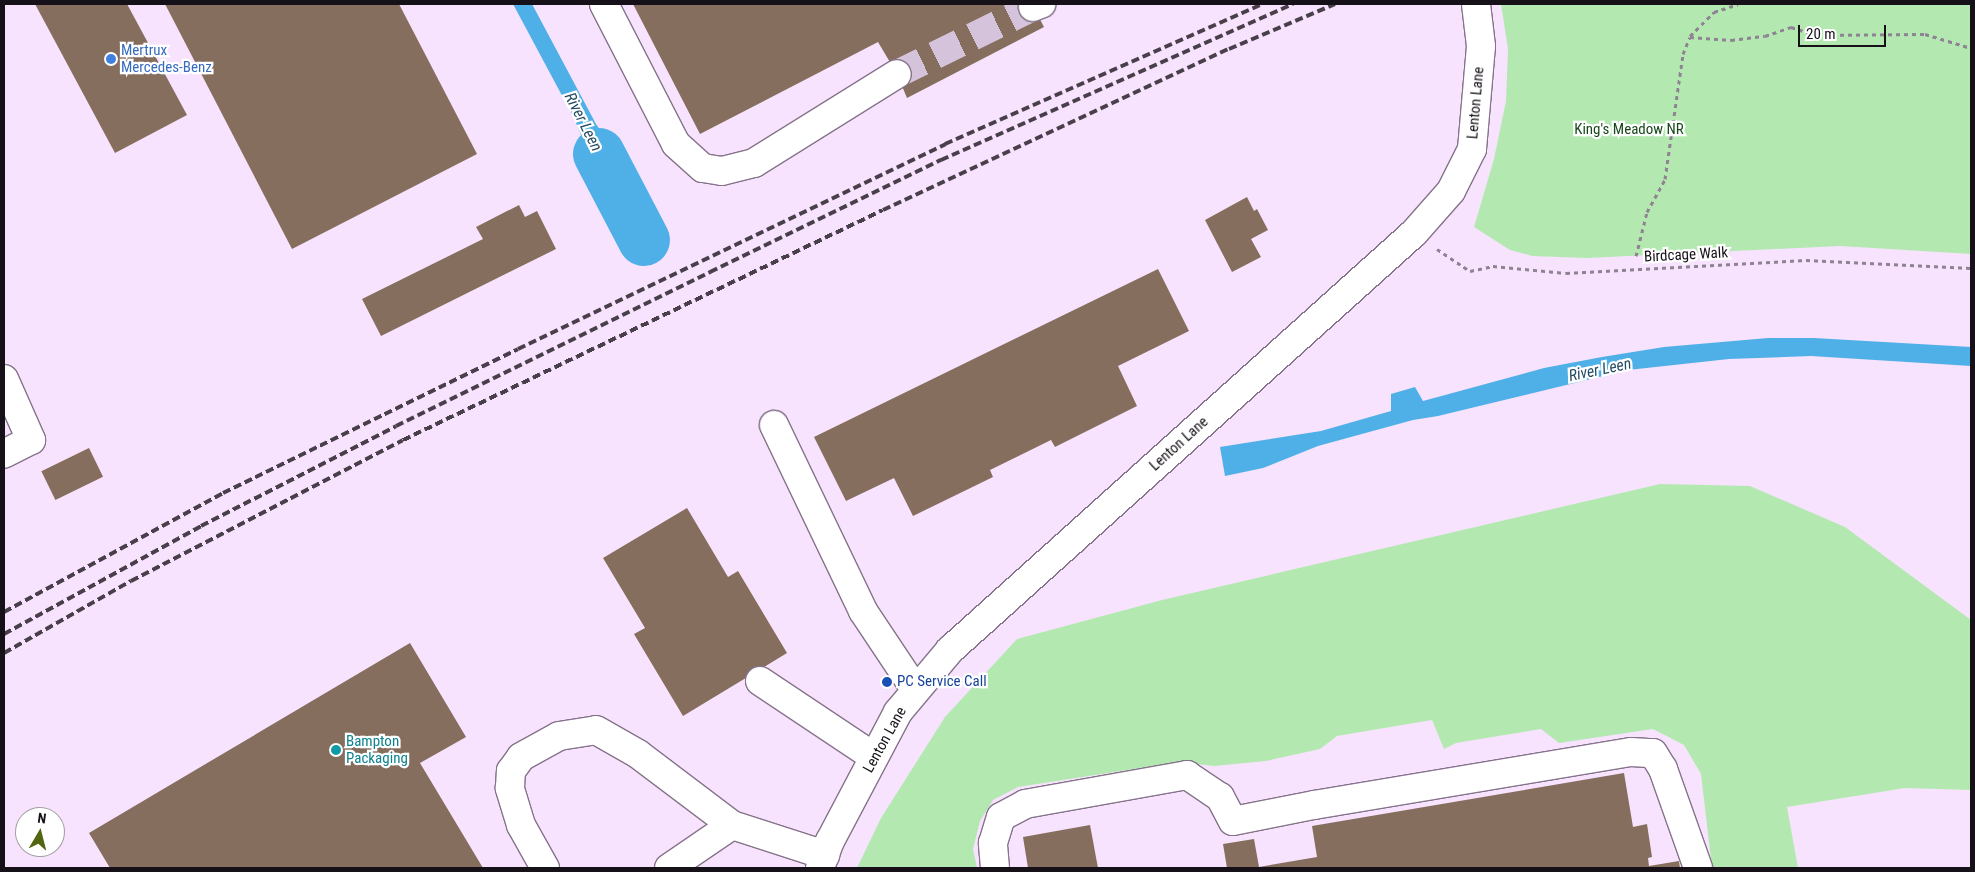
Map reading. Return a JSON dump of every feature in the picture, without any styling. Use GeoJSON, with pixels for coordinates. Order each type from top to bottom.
{"type":"FeatureCollection","features":[{"type":"Feature","properties":{"kind":"street"},"geometry":{"type":"LineString","coordinates":[[604,4],[676,144],[703,168],[722,171],[754,163],[897,74]]}},
{"type":"Feature","properties":{"kind":"street","name":"Lenton Lane"},"geometry":{"type":"LineString","coordinates":[[822,862],[898,712],[915,689],[950,650],[1414,233],[1451,191],[1472,149],[1480,46],[1476,8]]}},
{"type":"Feature","properties":{"kind":"street"},"geometry":{"type":"LineString","coordinates":[[4,379],[31,440],[4,454]]}},
{"type":"Feature","properties":{"kind":"street"},"geometry":{"type":"LineString","coordinates":[[774,425],[863,611],[915,689]]}},
{"type":"Feature","properties":{"kind":"street"},"geometry":{"type":"LineString","coordinates":[[760,680],[874,757]]}},
{"type":"Feature","properties":{"kind":"street"},"geometry":{"type":"LineString","coordinates":[[545,868],[521,825],[510,788],[512,771],[520,757],[559,736],[596,730],[638,754],[732,824],[822,862]]}},
{"type":"Feature","properties":{"kind":"street"},"geometry":{"type":"LineString","coordinates":[[995,868],[992,843],[1001,817],[1024,804],[1188,775],[1220,797],[1233,821],[1314,805],[1631,752],[1653,753],[1663,769],[1698,868]]}},
{"type":"Feature","properties":{"kind":"street"},"geometry":{"type":"LineString","coordinates":[[669,868],[732,824]]}},
{"type":"Feature","properties":{"kind":"path"},"geometry":{"type":"LineString","coordinates":[[1636,256],[1647,212],[1665,179],[1683,54],[1690,37],[1714,12],[1738,4]]}},
{"type":"Feature","properties":{"kind":"path"},"geometry":{"type":"LineString","coordinates":[[1690,37],[1731,40],[1765,36],[1791,27],[1816,35],[1925,34],[1971,48]]}},
{"type":"Feature","properties":{"kind":"path","name":"Birdcage Walk"},"geometry":{"type":"LineString","coordinates":[[1414,233],[1470,271],[1493,266],[1566,273],[1806,260],[1971,268]]}},
{"type":"Feature","properties":{"kind":"green space","name":"King's Meadow NR"},"geometry":{"type":"Polygon","coordinates":[[[1501,4],[1971,4],[1971,254],[1840,246],[1587,258],[1532,256],[1510,250],[1474,227],[1494,159],[1506,101],[1508,49],[1501,4]]]}},
{"type":"Feature","properties":{"kind":"green space"},"geometry":{"type":"Polygon","coordinates":[[[1660,484],[1750,486],[1845,527],[1971,620],[1971,790],[1905,788],[1787,807],[1798,868],[1712,868],[1701,774],[1684,745],[1653,729],[1559,743],[1541,729],[1456,743],[1444,749],[1432,720],[1337,736],[1320,749],[1266,761],[1214,766],[1179,762],[1018,787],[993,800],[980,821],[973,849],[977,868],[857,868],[881,818],[945,717],[1017,639],[1162,600],[1660,484]]]}},
{"type":"Feature","properties":{"kind":"water"},"geometry":{"type":"Polygon","coordinates":[[[513,4],[532,4],[596,124],[630,174],[649,209],[622,223],[603,188],[574,118],[513,4]]]}},
{"type":"Feature","properties":{"kind":"water"},"geometry":{"type":"Polygon","coordinates":[[[1768,338],[1814,338],[1971,347],[1971,366],[1811,356],[1729,359],[1628,370],[1438,416],[1413,420],[1318,446],[1263,468],[1225,476],[1220,447],[1321,431],[1391,411],[1391,394],[1415,387],[1423,401],[1544,368],[1602,357],[1664,347],[1768,338]]]}},
{"type":"Feature","properties":{"kind":"building","name":"Mertrux Mercedes-Benz"},"geometry":{"type":"Polygon","coordinates":[[[35,4],[127,4],[187,115],[115,153],[35,4]]]}},
{"type":"Feature","properties":{"kind":"building"},"geometry":{"type":"Polygon","coordinates":[[[165,4],[399,4],[477,154],[292,249],[165,4]]]}},
{"type":"Feature","properties":{"kind":"building"},"geometry":{"type":"Polygon","coordinates":[[[633,4],[1032,4],[1044,27],[907,98],[897,74],[878,42],[700,134],[633,4]]]}},
{"type":"Feature","properties":{"kind":"building"},"geometry":{"type":"Polygon","coordinates":[[[1247,197],[1254,211],[1257,209],[1268,230],[1251,239],[1261,257],[1232,272],[1205,220],[1247,197]]]}},
{"type":"Feature","properties":{"kind":"building"},"geometry":{"type":"Polygon","coordinates":[[[519,205],[525,217],[537,211],[556,249],[381,336],[362,299],[483,239],[476,227],[519,205]]]}},
{"type":"Feature","properties":{"kind":"building"},"geometry":{"type":"Polygon","coordinates":[[[1158,269],[1189,331],[1118,366],[1137,406],[1055,447],[1051,440],[990,470],[993,477],[913,516],[894,478],[846,501],[814,437],[1158,269]]]}},
{"type":"Feature","properties":{"kind":"building"},"geometry":{"type":"Polygon","coordinates":[[[89,448],[103,477],[55,500],[41,471],[89,448]]]}},
{"type":"Feature","properties":{"kind":"building"},"geometry":{"type":"Polygon","coordinates":[[[687,508],[728,577],[738,571],[787,653],[683,716],[634,634],[645,628],[603,558],[687,508]]]}},
{"type":"Feature","properties":{"kind":"building","name":"Bampton Packaging"},"geometry":{"type":"Polygon","coordinates":[[[410,643],[466,737],[420,763],[483,868],[110,868],[89,833],[410,643]]]}},
{"type":"Feature","properties":{"kind":"building"},"geometry":{"type":"Polygon","coordinates":[[[1624,773],[1633,827],[1647,824],[1652,857],[1648,858],[1649,866],[1679,861],[1680,868],[1227,868],[1223,844],[1254,839],[1259,867],[1317,857],[1312,826],[1624,773]]]}},
{"type":"Feature","properties":{"kind":"building"},"geometry":{"type":"Polygon","coordinates":[[[1090,825],[1098,868],[1028,868],[1023,837],[1090,825]]]}},
{"type":"Feature","properties":{"kind":"waterway","name":"River Leen"},"geometry":{"type":"LineString","coordinates":[[599,154],[644,240]]}},
{"type":"Feature","properties":{"kind":"tunnel"},"geometry":{"type":"LineString","coordinates":[[897,74],[1033,7]]}},
{"type":"Feature","properties":{"kind":"railway"},"geometry":{"type":"LineString","coordinates":[[4,612],[223,493],[518,349],[945,144],[1262,4]]}},
{"type":"Feature","properties":{"kind":"railway"},"geometry":{"type":"LineString","coordinates":[[4,634],[201,526],[396,426],[710,272],[941,160],[1293,4]]}},
{"type":"Feature","properties":{"kind":"railway"},"geometry":{"type":"LineString","coordinates":[[4,653],[131,581],[403,440],[883,210],[1229,49],[1335,4]]}},
{"type":"Feature","properties":{"kind":"place","name":"Mertrux Mercedes-Benz"},"geometry":{"type":"Point","coordinates":[111,59]}},
{"type":"Feature","properties":{"kind":"place","name":"PC Service Call"},"geometry":{"type":"Point","coordinates":[887,682]}},
{"type":"Feature","properties":{"kind":"place","name":"Bampton Packaging"},"geometry":{"type":"Point","coordinates":[336,750]}}]}
